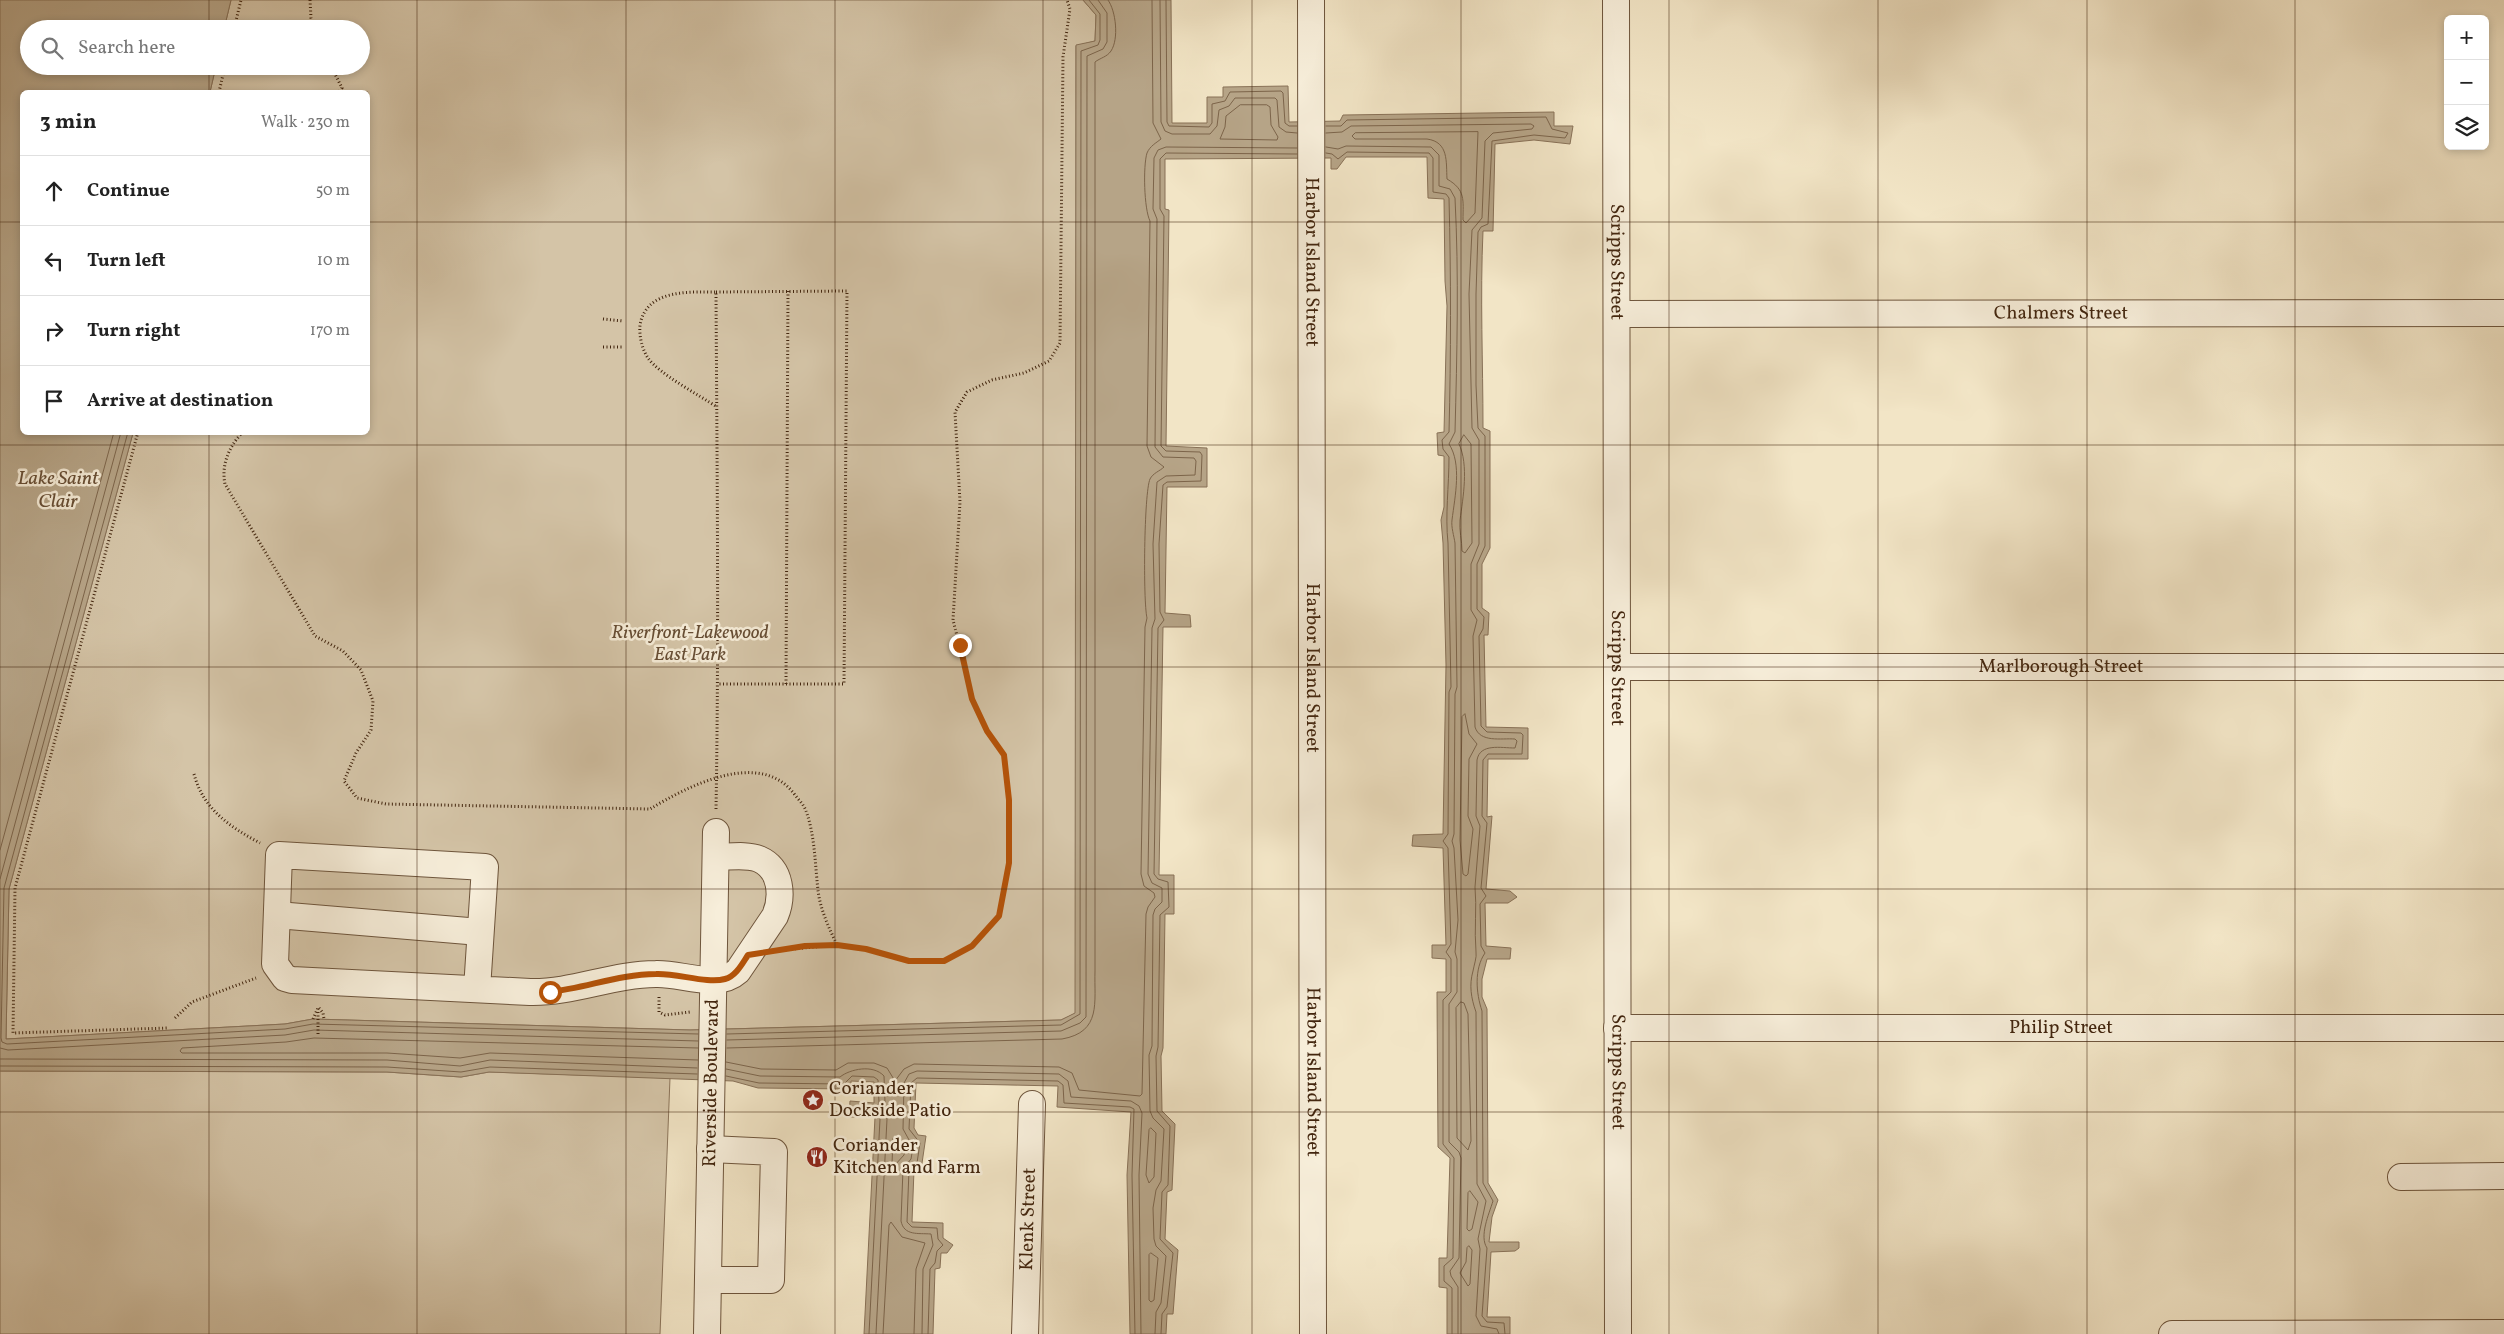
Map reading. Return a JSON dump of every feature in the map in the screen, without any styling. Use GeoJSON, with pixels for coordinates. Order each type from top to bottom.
{"type":"FeatureCollection","features":[{"type":"Feature","properties":{"kind":"street","name":"Harbor Island Street"},"geometry":{"type":"LineString","coordinates":[[1311,0],[1314,1334]]}},
{"type":"Feature","properties":{"kind":"street","name":"Scripps Street"},"geometry":{"type":"LineString","coordinates":[[1616,0],[1618,1334]]}},
{"type":"Feature","properties":{"kind":"street","name":"Chalmers Street"},"geometry":{"type":"LineString","coordinates":[[1617,314],[2504,313]]}},
{"type":"Feature","properties":{"kind":"street","name":"Marlborough Street"},"geometry":{"type":"LineString","coordinates":[[1617,667],[2504,667]]}},
{"type":"Feature","properties":{"kind":"street"},"geometry":{"type":"LineString","coordinates":[[477,989],[485,867],[279,855],[275,964],[285,978],[477,989],[550,992],[636,975],[679,974],[714,980],[730,978],[748,955],[778,908],[780,890],[778,881],[768,866],[758,859],[716,845]]}},
{"type":"Feature","properties":{"kind":"street","name":"Riverside Boulevard"},"geometry":{"type":"LineString","coordinates":[[707,1334],[716,845]]}},
{"type":"Feature","properties":{"kind":"street"},"geometry":{"type":"LineString","coordinates":[[277,915],[480,932]]}},
{"type":"Feature","properties":{"kind":"street","name":"Philip Street"},"geometry":{"type":"LineString","coordinates":[[1617,1028],[2504,1028]]}},
{"type":"Feature","properties":{"kind":"street","name":"Klenk Street"},"geometry":{"type":"LineString","coordinates":[[1025,1334],[1032,1104]]}},
{"type":"Feature","properties":{"kind":"street"},"geometry":{"type":"LineString","coordinates":[[708,1280],[771,1280],[774,1152],[710,1149]]}},
{"type":"Feature","properties":{"kind":"street"},"geometry":{"type":"LineString","coordinates":[[2401,1177],[2504,1176]]}},
{"type":"Feature","properties":{"kind":"street"},"geometry":{"type":"LineString","coordinates":[[2172,1334],[2504,1333]]}},
{"type":"Feature","properties":{"kind":"path"},"geometry":{"type":"LineString","coordinates":[[236,20],[241,0]]}},
{"type":"Feature","properties":{"kind":"path"},"geometry":{"type":"LineString","coordinates":[[310,0],[312,20]]}},
{"type":"Feature","properties":{"kind":"path"},"geometry":{"type":"LineString","coordinates":[[748,955],[805,946],[837,945],[866,949],[909,961],[944,961],[972,946],[999,916],[1009,863],[1009,800],[1004,755],[987,731],[972,699],[953,620],[960,502],[955,412],[967,392],[992,380],[1024,373],[1049,361],[1060,343],[1062,57],[1070,9],[1067,0]]}},
{"type":"Feature","properties":{"kind":"path"},"geometry":{"type":"LineString","coordinates":[[219,90],[223,75]]}},
{"type":"Feature","properties":{"kind":"path"},"geometry":{"type":"LineString","coordinates":[[335,75],[342,88],[340,90]]}},
{"type":"Feature","properties":{"kind":"path"},"geometry":{"type":"LineString","coordinates":[[786,684],[788,291]]}},
{"type":"Feature","properties":{"kind":"path"},"geometry":{"type":"LineString","coordinates":[[717,406],[653,364],[642,346],[640,333],[645,312],[652,304],[664,296],[678,293],[847,291],[844,684],[717,684]]}},
{"type":"Feature","properties":{"kind":"path"},"geometry":{"type":"LineString","coordinates":[[716,292],[716,845]]}},
{"type":"Feature","properties":{"kind":"path"},"geometry":{"type":"LineString","coordinates":[[603,319],[623,321]]}},
{"type":"Feature","properties":{"kind":"path"},"geometry":{"type":"LineString","coordinates":[[603,347],[622,347]]}},
{"type":"Feature","properties":{"kind":"path"},"geometry":{"type":"LineString","coordinates":[[137,435],[15,888],[13,1033],[168,1028]]}},
{"type":"Feature","properties":{"kind":"path"},"geometry":{"type":"LineString","coordinates":[[241,435],[226,457],[223,474],[225,484],[315,636],[343,651],[361,670],[373,700],[372,730],[356,753],[344,781],[357,798],[386,804],[650,809],[684,788],[726,774],[766,774],[789,786],[806,810],[815,856],[818,893],[829,928],[837,945]]}},
{"type":"Feature","properties":{"kind":"path"},"geometry":{"type":"LineString","coordinates":[[194,774],[202,797],[214,812],[238,831],[264,845]]}},
{"type":"Feature","properties":{"kind":"path"},"geometry":{"type":"LineString","coordinates":[[175,1018],[192,1002],[261,976]]}},
{"type":"Feature","properties":{"kind":"path"},"geometry":{"type":"LineString","coordinates":[[318,1034],[318,1007],[323,1013],[324,1019]]}},
{"type":"Feature","properties":{"kind":"green space","name":"Riverfront-Lakewood East Park"},"geometry":{"type":"Polygon","coordinates":[[[231,0],[1083,0],[1096,15],[1095,41],[1076,46],[1076,1013],[1061,1020],[690,1030],[313,1019],[285,1024],[6,1039],[9,889],[132,435],[370,435],[370,90],[210,90],[214,75],[370,75],[370,20],[226,20],[231,0]]]}},
{"type":"Feature","properties":{"kind":"green space"},"geometry":{"type":"Polygon","coordinates":[[[0,1071],[387,1072],[461,1077],[489,1072],[670,1078],[660,1334],[0,1334],[0,1071]]]}},
{"type":"Feature","properties":{"kind":"water","name":"Lake Saint Clair"},"geometry":{"type":"Polygon","coordinates":[[[0,0],[231,0],[226,20],[20,20],[20,75],[214,75],[210,90],[20,90],[20,435],[132,435],[9,889],[6,1039],[285,1024],[313,1019],[690,1030],[1061,1020],[1075,1013],[1076,45],[1095,41],[1096,15],[1083,0],[1171,0],[1172,123],[1207,123],[1207,97],[1223,97],[1223,87],[1288,86],[1289,122],[1340,121],[1343,115],[1554,112],[1554,126],[1573,126],[1570,144],[1534,140],[1495,144],[1493,231],[1483,231],[1483,428],[1490,431],[1490,548],[1482,564],[1482,608],[1489,613],[1488,635],[1484,635],[1486,727],[1528,728],[1528,759],[1488,759],[1487,817],[1492,816],[1486,889],[1510,891],[1517,897],[1508,903],[1485,903],[1486,946],[1511,948],[1510,959],[1487,959],[1482,979],[1482,997],[1487,1009],[1488,1183],[1498,1200],[1492,1217],[1489,1242],[1519,1242],[1519,1248],[1515,1251],[1491,1252],[1487,1317],[1510,1317],[1510,1334],[1447,1334],[1447,1288],[1439,1287],[1439,1258],[1447,1258],[1450,1158],[1438,1147],[1437,992],[1446,992],[1446,959],[1432,958],[1432,945],[1446,945],[1443,848],[1412,846],[1413,835],[1443,834],[1446,665],[1441,520],[1444,507],[1444,456],[1438,455],[1437,433],[1444,432],[1447,306],[1444,199],[1428,198],[1427,157],[1346,157],[1337,169],[1331,169],[1331,158],[1165,159],[1165,209],[1169,210],[1166,446],[1207,448],[1207,487],[1167,487],[1165,613],[1190,615],[1191,627],[1163,627],[1159,875],[1174,875],[1174,914],[1165,914],[1163,1048],[1161,1056],[1162,1111],[1175,1124],[1172,1190],[1167,1192],[1165,1239],[1178,1250],[1173,1314],[1167,1314],[1166,1334],[1130,1334],[1127,1175],[1131,1112],[1057,1107],[1058,1086],[916,1083],[914,1128],[918,1135],[926,1136],[921,1170],[914,1170],[912,1222],[943,1223],[943,1238],[953,1245],[947,1253],[941,1253],[940,1268],[935,1269],[933,1334],[864,1334],[875,1117],[849,1117],[850,1101],[874,1103],[874,1082],[851,1081],[851,1089],[758,1088],[733,1081],[489,1072],[461,1077],[387,1072],[0,1071],[0,0]]]}},
{"type":"Feature","properties":{"kind":"place","name":"Coriander Dockside Patio"},"geometry":{"type":"Point","coordinates":[813,1100]}},
{"type":"Feature","properties":{"kind":"place","name":"Coriander Kitchen and Farm"},"geometry":{"type":"Point","coordinates":[817,1157]}},
{"type":"Feature","properties":{"kind":"route"},"geometry":{"type":"LineString","coordinates":[[550,992],[568,990],[636,975],[679,974],[722,980],[730,978],[738,971],[748,955],[805,946],[837,945],[866,949],[909,961],[944,961],[972,946],[999,916],[1009,863],[1009,800],[1004,755],[987,731],[972,699],[960,645]]}}]}
